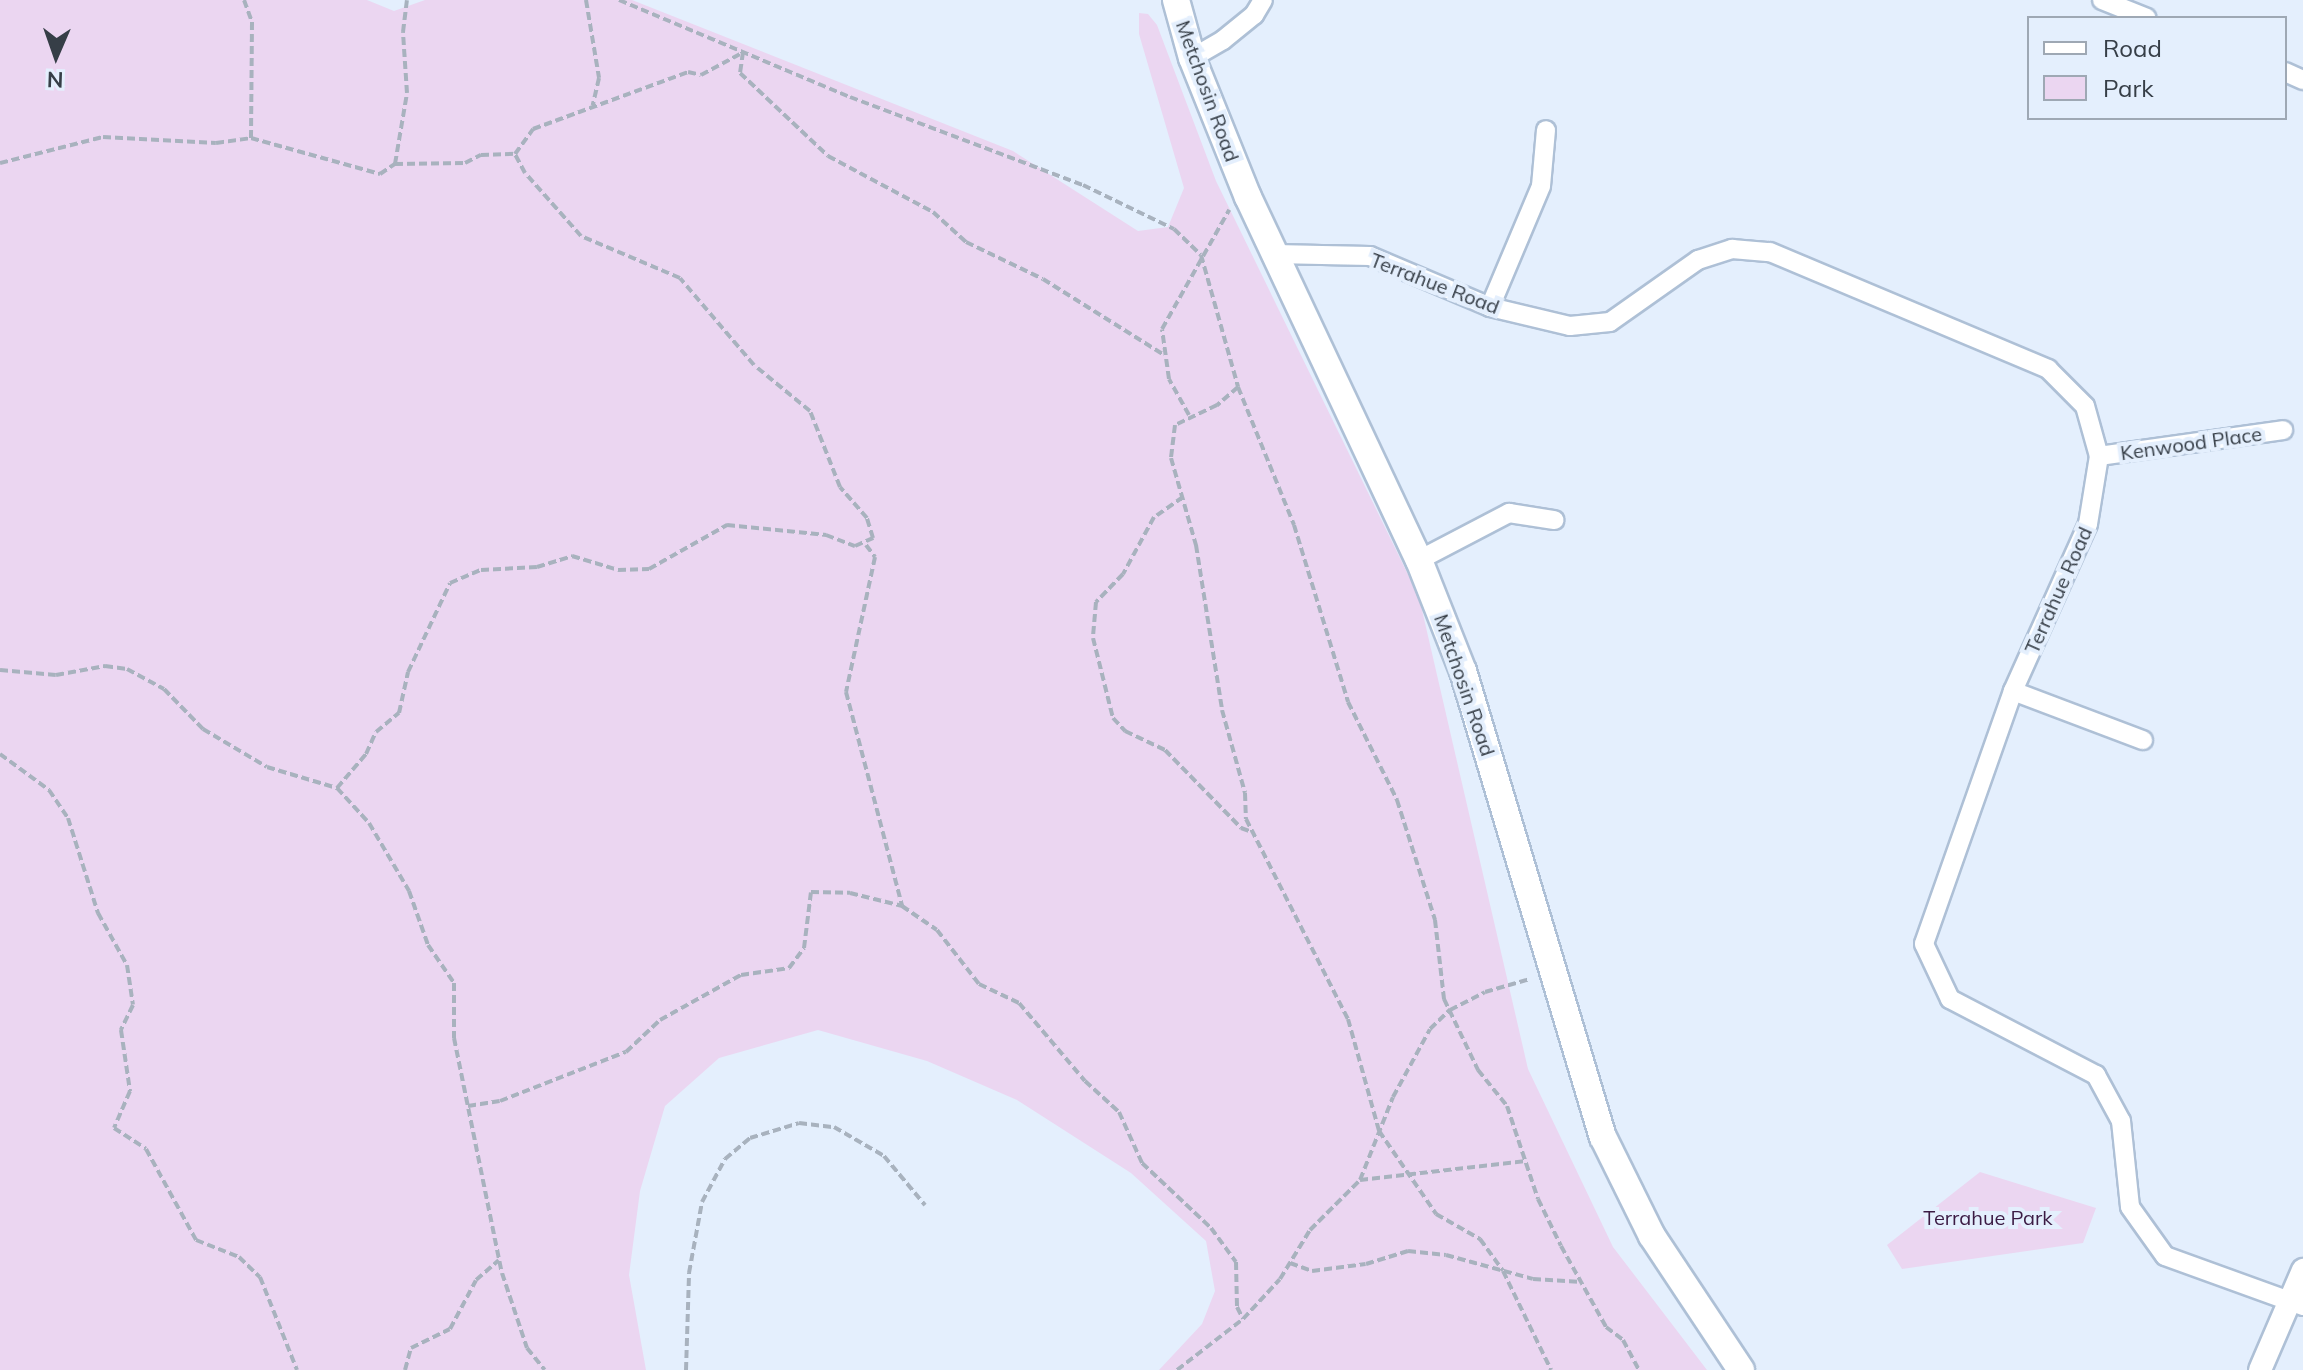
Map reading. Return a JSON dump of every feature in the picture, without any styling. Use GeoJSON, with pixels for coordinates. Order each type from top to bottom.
{"type":"FeatureCollection","features":[{"type":"Feature","properties":{"kind":"main road","name":"Metchosin Road"},"geometry":{"type":"LineString","coordinates":[[1176,0],[1192,58],[1248,197],[1419,560],[1468,685],[1603,1137],[1652,1236],[1741,1370]]}},
{"type":"Feature","properties":{"kind":"street"},"geometry":{"type":"LineString","coordinates":[[1192,58],[1223,40],[1254,15],[1263,0]]}},
{"type":"Feature","properties":{"kind":"street"},"geometry":{"type":"LineString","coordinates":[[2102,0],[2142,16]]}},
{"type":"Feature","properties":{"kind":"street"},"geometry":{"type":"LineString","coordinates":[[1490,307],[1541,186],[1546,130]]}},
{"type":"Feature","properties":{"kind":"street","name":"Terrahue Road"},"geometry":{"type":"LineString","coordinates":[[1274,254],[1370,256],[1490,307],[1570,326],[1610,322],[1698,260],[1732,249],[1770,252],[2048,369],[2085,406],[2099,456],[2088,524],[2013,691],[1924,944],[1950,999],[2096,1075],[2121,1121],[2130,1207],[2165,1256],[2296,1303]]}},
{"type":"Feature","properties":{"kind":"street","name":"Kenwood Place"},"geometry":{"type":"LineString","coordinates":[[2099,456],[2283,430]]}},
{"type":"Feature","properties":{"kind":"street"},"geometry":{"type":"LineString","coordinates":[[1419,560],[1509,513],[1554,520]]}},
{"type":"Feature","properties":{"kind":"street"},"geometry":{"type":"LineString","coordinates":[[2013,691],[2143,740]]}},
{"type":"Feature","properties":{"kind":"street"},"geometry":{"type":"LineString","coordinates":[[2260,1370],[2296,1303],[2303,1270]]}},
{"type":"Feature","properties":{"kind":"path"},"geometry":{"type":"LineString","coordinates":[[244,0],[252,22],[251,138]]}},
{"type":"Feature","properties":{"kind":"path"},"geometry":{"type":"LineString","coordinates":[[395,164],[407,93],[403,32],[407,0]]}},
{"type":"Feature","properties":{"kind":"path"},"geometry":{"type":"LineString","coordinates":[[586,0],[599,78],[593,105]]}},
{"type":"Feature","properties":{"kind":"path"},"geometry":{"type":"LineString","coordinates":[[619,0],[1083,185],[1174,229],[1201,255],[1238,387],[1294,525],[1348,702],[1397,800],[1435,920],[1450,1010],[1478,1070],[1507,1106],[1538,1199],[1606,1327],[1623,1340],[1639,1370]]}},
{"type":"Feature","properties":{"kind":"path"},"geometry":{"type":"LineString","coordinates":[[515,154],[533,129],[688,72],[701,75],[743,52]]}},
{"type":"Feature","properties":{"kind":"path"},"geometry":{"type":"LineString","coordinates":[[743,52],[740,73],[828,156],[933,212],[966,242],[1043,279],[1164,355]]}},
{"type":"Feature","properties":{"kind":"path"},"geometry":{"type":"LineString","coordinates":[[0,163],[103,137],[216,143],[251,138],[380,174],[395,164],[465,163],[481,155],[515,154]]}},
{"type":"Feature","properties":{"kind":"path"},"geometry":{"type":"LineString","coordinates":[[515,154],[525,173],[581,236],[680,278],[754,365],[810,411],[840,487],[867,518],[873,538],[866,545]]}},
{"type":"Feature","properties":{"kind":"path"},"geometry":{"type":"LineString","coordinates":[[1189,415],[1169,379],[1162,329],[1226,212],[1248,197]]}},
{"type":"Feature","properties":{"kind":"path"},"geometry":{"type":"LineString","coordinates":[[1238,387],[1217,405],[1189,415],[1175,425],[1171,458],[1196,545],[1222,710],[1234,737],[1246,819],[1348,1019],[1379,1131],[1436,1214],[1480,1239],[1503,1271],[1551,1370]]}},
{"type":"Feature","properties":{"kind":"path"},"geometry":{"type":"LineString","coordinates":[[1183,497],[1154,517],[1123,574],[1096,602],[1093,638],[1113,718],[1125,731],[1165,750],[1241,828],[1252,832]]}},
{"type":"Feature","properties":{"kind":"path"},"geometry":{"type":"LineString","coordinates":[[337,788],[366,754],[376,732],[399,713],[408,672],[450,583],[481,570],[537,567],[572,556],[618,570],[649,569],[727,525],[826,535],[866,545],[875,557],[846,692],[902,906]]}},
{"type":"Feature","properties":{"kind":"path"},"geometry":{"type":"LineString","coordinates":[[0,670],[56,675],[105,666],[127,669],[164,689],[203,729],[267,767],[337,788],[369,823],[409,891],[428,945],[454,983],[454,1038],[499,1260],[527,1348],[545,1370]]}},
{"type":"Feature","properties":{"kind":"path"},"geometry":{"type":"LineString","coordinates":[[0,754],[49,790],[68,818],[98,913],[127,965],[133,1005],[121,1030],[130,1091],[114,1128],[146,1149],[196,1240],[239,1257],[260,1277],[297,1370]]}},
{"type":"Feature","properties":{"kind":"path"},"geometry":{"type":"LineString","coordinates":[[468,1106],[500,1101],[626,1052],[660,1020],[741,975],[789,968],[804,948],[811,892],[850,893],[902,906],[937,930],[979,984],[1019,1003],[1119,1112],[1142,1163],[1211,1228],[1236,1262],[1237,1307],[1243,1319]]}},
{"type":"Feature","properties":{"kind":"path"},"geometry":{"type":"LineString","coordinates":[[1177,1370],[1243,1319],[1290,1263],[1310,1230],[1360,1180],[1379,1131],[1430,1029],[1450,1010],[1485,992],[1552,973]]}},
{"type":"Feature","properties":{"kind":"path"},"geometry":{"type":"LineString","coordinates":[[686,1370],[689,1273],[702,1202],[715,1172],[737,1147],[782,1125],[834,1127],[884,1156],[925,1205]]}},
{"type":"Feature","properties":{"kind":"path"},"geometry":{"type":"LineString","coordinates":[[1360,1180],[1406,1171],[1462,1171],[1527,1161]]}},
{"type":"Feature","properties":{"kind":"path"},"geometry":{"type":"LineString","coordinates":[[1290,1263],[1312,1271],[1366,1264],[1408,1251],[1503,1271],[1582,1282]]}},
{"type":"Feature","properties":{"kind":"path"},"geometry":{"type":"LineString","coordinates":[[405,1370],[411,1348],[450,1329],[476,1280],[499,1260]]}},
{"type":"Feature","properties":{"kind":"green space"},"geometry":{"type":"Polygon","coordinates":[[[0,0],[367,0],[394,11],[425,0],[632,0],[1013,151],[1138,231],[1168,227],[1184,188],[1139,34],[1139,13],[1148,14],[1157,25],[1216,181],[1419,597],[1528,1069],[1613,1247],[1707,1370],[1159,1370],[1202,1324],[1215,1291],[1206,1241],[1131,1173],[1017,1100],[927,1061],[818,1030],[719,1058],[665,1106],[640,1191],[629,1275],[646,1370],[0,1370],[0,0]]]}},
{"type":"Feature","properties":{"kind":"green space","name":"Terrahue Park"},"geometry":{"type":"Polygon","coordinates":[[[1980,1172],[2096,1208],[2083,1243],[1902,1269],[1887,1245],[1980,1172]]]}}]}
